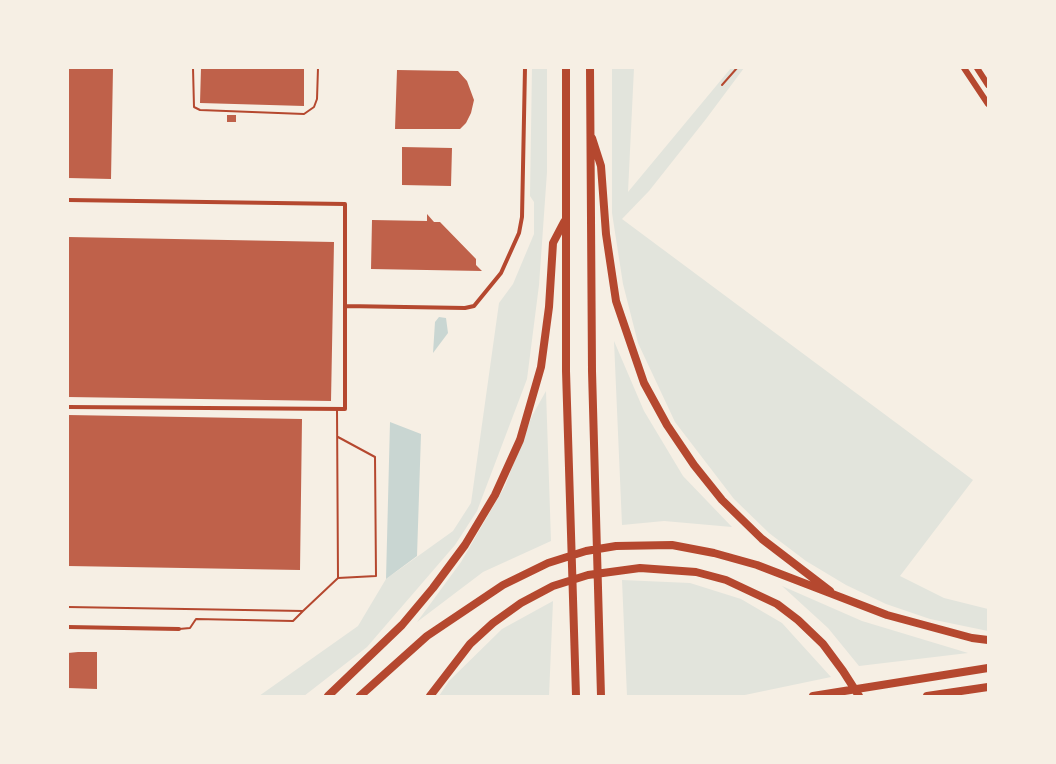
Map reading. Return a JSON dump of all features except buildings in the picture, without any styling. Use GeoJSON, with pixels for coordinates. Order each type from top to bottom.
{"type":"FeatureCollection","features":[{"type":"Feature","properties":{"kind":"highway"},"geometry":{"type":"LineString","coordinates":[[566,68],[565,220],[570,532],[576,696]]}},
{"type":"Feature","properties":{"kind":"highway"},"geometry":{"type":"LineString","coordinates":[[590,68],[595,527],[601,696]]}},
{"type":"Feature","properties":{"kind":"highway"},"geometry":{"type":"LineString","coordinates":[[590,130],[601,166],[606,234],[616,301],[644,383],[667,425],[694,465],[722,500],[762,539],[837,596]]}},
{"type":"Feature","properties":{"kind":"highway"},"geometry":{"type":"LineString","coordinates":[[328,696],[395,632],[433,588],[465,545],[495,494],[520,440],[541,367],[549,307],[554,243],[565,220]]}},
{"type":"Feature","properties":{"kind":"highway"},"geometry":{"type":"LineString","coordinates":[[360,696],[427,636],[502,585],[548,563],[616,546],[672,545],[757,565],[895,617],[972,638],[988,640]]}},
{"type":"Feature","properties":{"kind":"highway"},"geometry":{"type":"LineString","coordinates":[[430,696],[470,644],[493,623],[521,603],[553,586],[588,574],[616,570],[668,569],[696,572],[726,580],[777,604],[798,620],[823,644],[844,671],[859,696]]}},
{"type":"Feature","properties":{"kind":"highway"},"geometry":{"type":"LineString","coordinates":[[813,696],[988,668]]}},
{"type":"Feature","properties":{"kind":"highway"},"geometry":{"type":"LineString","coordinates":[[927,696],[988,687]]}},
{"type":"Feature","properties":{"kind":"main road"},"geometry":{"type":"LineString","coordinates":[[964,68],[988,104]]}},
{"type":"Feature","properties":{"kind":"main road"},"geometry":{"type":"LineString","coordinates":[[977,68],[988,85]]}},
{"type":"Feature","properties":{"kind":"street"},"geometry":{"type":"LineString","coordinates":[[345,306],[465,308],[474,306],[501,273],[519,233],[522,217],[525,68]]}},
{"type":"Feature","properties":{"kind":"street"},"geometry":{"type":"LineString","coordinates":[[68,200],[345,204],[344,410],[68,407]]}},
{"type":"Feature","properties":{"kind":"street"},"geometry":{"type":"LineString","coordinates":[[68,626],[179,629]]}},
{"type":"Feature","properties":{"kind":"lane"},"geometry":{"type":"LineString","coordinates":[[193,68],[194,107],[200,110],[304,114],[314,107],[317,99],[318,68]]}},
{"type":"Feature","properties":{"kind":"lane"},"geometry":{"type":"LineString","coordinates":[[337,409],[338,578]]}},
{"type":"Feature","properties":{"kind":"lane"},"geometry":{"type":"LineString","coordinates":[[179,629],[190,628],[196,619],[293,621],[338,578],[376,576],[375,457],[337,436]]}},
{"type":"Feature","properties":{"kind":"lane"},"geometry":{"type":"LineString","coordinates":[[68,607],[303,611]]}},
{"type":"Feature","properties":{"kind":"path"},"geometry":{"type":"LineString","coordinates":[[722,85],[737,68]]}},
{"type":"Feature","properties":{"kind":"shaded area"},"geometry":{"type":"Polygon","coordinates":[[[532,68],[547,68],[547,172],[539,285],[527,379],[477,511],[455,545],[367,647],[304,696],[259,696],[358,626],[386,579],[453,531],[471,503],[499,303],[513,284],[534,234],[534,202],[530,196],[532,68]]]}},
{"type":"Feature","properties":{"kind":"shaded area"},"geometry":{"type":"Polygon","coordinates":[[[612,68],[634,68],[628,192],[731,68],[744,68],[649,191],[622,219],[973,480],[900,576],[944,598],[988,609],[988,631],[930,619],[886,604],[846,585],[806,561],[769,533],[734,499],[675,422],[638,343],[623,284],[612,213],[612,68]]]}},
{"type":"Feature","properties":{"kind":"shaded area"},"geometry":{"type":"Polygon","coordinates":[[[439,317],[446,318],[448,333],[433,353],[435,322],[439,317]]]}},
{"type":"Feature","properties":{"kind":"shaded area"},"geometry":{"type":"Polygon","coordinates":[[[614,341],[644,411],[683,476],[732,527],[664,521],[622,525],[614,341]]]}},
{"type":"Feature","properties":{"kind":"shaded area"},"geometry":{"type":"Polygon","coordinates":[[[546,391],[551,541],[483,572],[417,622],[461,562],[505,486],[532,416],[546,391]]]}},
{"type":"Feature","properties":{"kind":"shaded area"},"geometry":{"type":"Polygon","coordinates":[[[390,422],[421,434],[417,556],[386,579],[390,422]]]}},
{"type":"Feature","properties":{"kind":"shaded area"},"geometry":{"type":"Polygon","coordinates":[[[622,580],[690,583],[741,599],[782,623],[831,677],[740,696],[627,696],[622,580]]]}},
{"type":"Feature","properties":{"kind":"shaded area"},"geometry":{"type":"Polygon","coordinates":[[[782,586],[862,621],[968,653],[859,666],[828,628],[782,586]]]}},
{"type":"Feature","properties":{"kind":"shaded area"},"geometry":{"type":"Polygon","coordinates":[[[553,601],[549,696],[439,696],[449,681],[502,629],[553,601]]]}}]}
